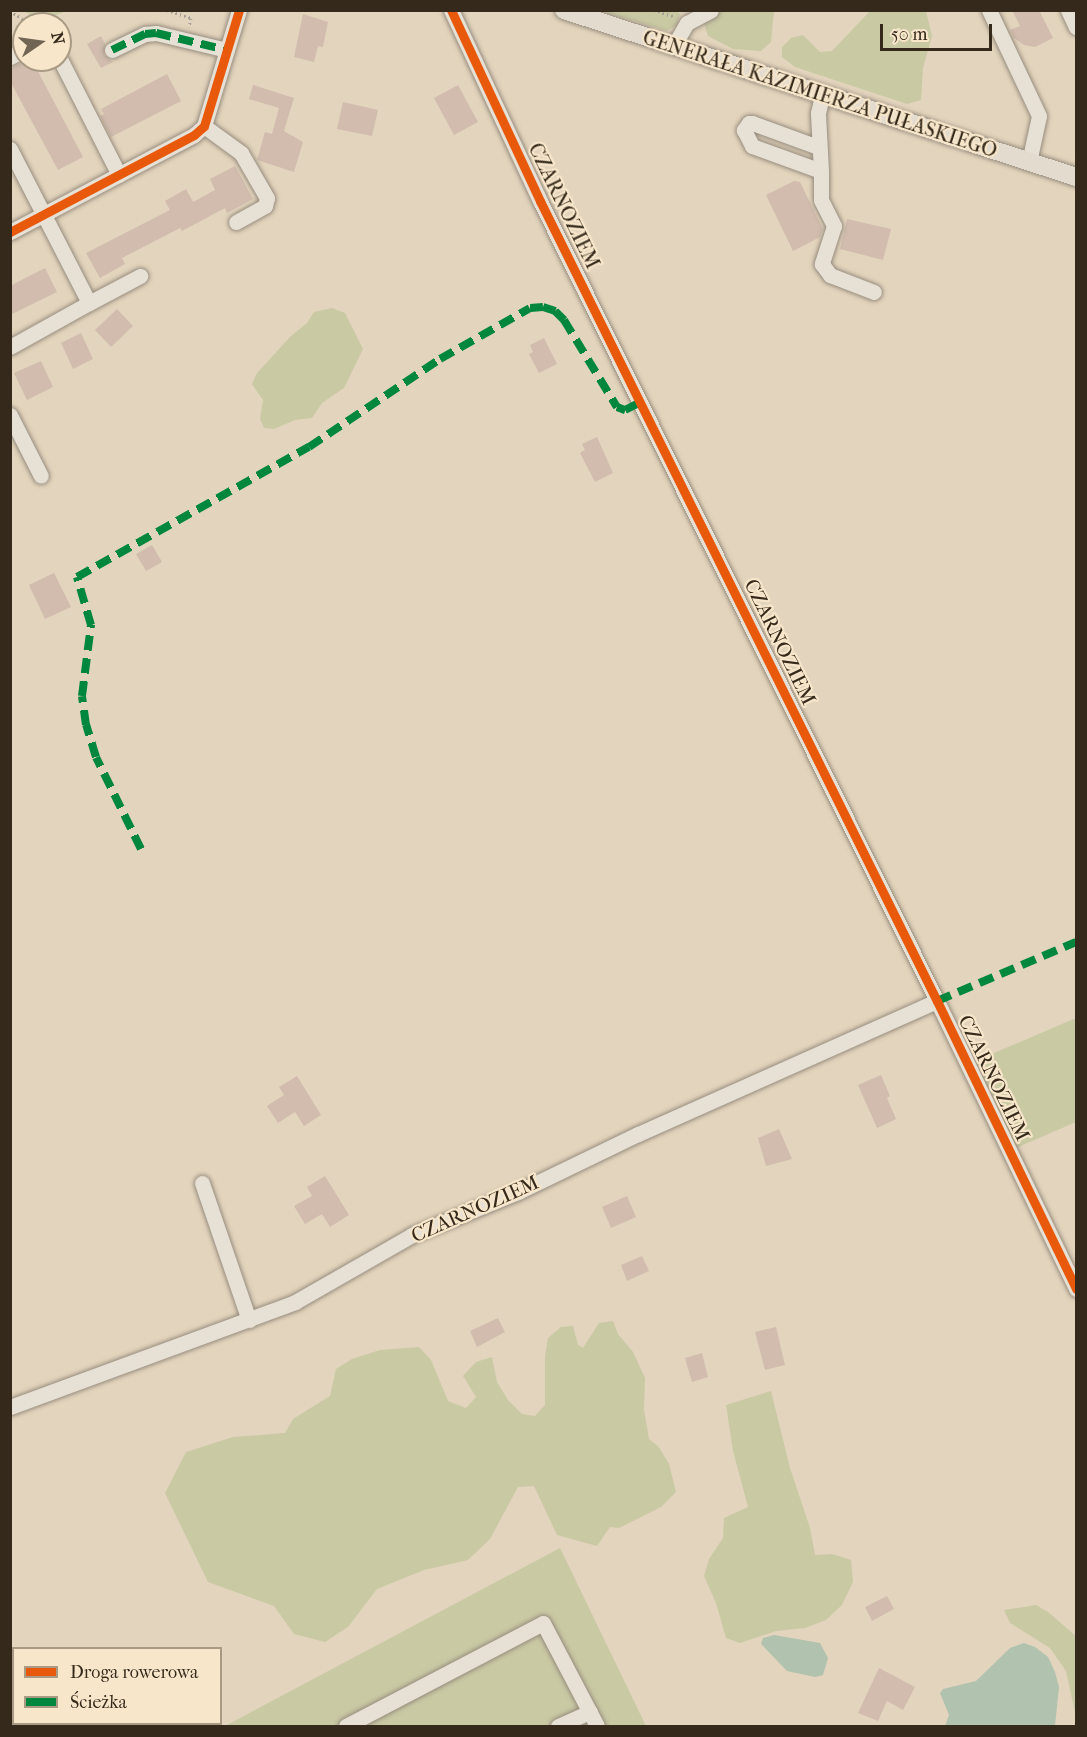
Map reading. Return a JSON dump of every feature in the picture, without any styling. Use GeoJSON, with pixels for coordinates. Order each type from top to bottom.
{"type":"FeatureCollection","features":[{"type":"Feature","properties":{"kind":"main road","name":"GENERAŁA KAZIMIERZA PUŁASKIEGO"},"geometry":{"type":"LineString","coordinates":[[564,10],[1077,177]]}},
{"type":"Feature","properties":{"kind":"street"},"geometry":{"type":"LineString","coordinates":[[10,232],[195,135],[204,126],[239,10]]}},
{"type":"Feature","properties":{"kind":"street","name":"CZARNOZIEM"},"geometry":{"type":"LineString","coordinates":[[451,10],[540,201],[938,1001],[1077,1289]]}},
{"type":"Feature","properties":{"kind":"street"},"geometry":{"type":"LineString","coordinates":[[673,47],[687,23],[711,10]]}},
{"type":"Feature","properties":{"kind":"street"},"geometry":{"type":"LineString","coordinates":[[989,10],[1039,116],[1029,162]]}},
{"type":"Feature","properties":{"kind":"street"},"geometry":{"type":"LineString","coordinates":[[1068,10],[1077,27]]}},
{"type":"Feature","properties":{"kind":"street"},"geometry":{"type":"LineString","coordinates":[[112,50],[145,34],[156,33],[227,50]]}},
{"type":"Feature","properties":{"kind":"street"},"geometry":{"type":"LineString","coordinates":[[67,72],[119,175]]}},
{"type":"Feature","properties":{"kind":"street"},"geometry":{"type":"LineString","coordinates":[[822,95],[818,113],[821,200],[834,226],[822,264],[830,275],[874,292]]}},
{"type":"Feature","properties":{"kind":"street"},"geometry":{"type":"LineString","coordinates":[[818,147],[752,123],[749,123],[744,130],[752,146],[821,171]]}},
{"type":"Feature","properties":{"kind":"street"},"geometry":{"type":"LineString","coordinates":[[204,126],[241,153],[267,198],[265,206],[236,222]]}},
{"type":"Feature","properties":{"kind":"street"},"geometry":{"type":"LineString","coordinates":[[10,149],[89,303]]}},
{"type":"Feature","properties":{"kind":"street"},"geometry":{"type":"LineString","coordinates":[[10,346],[140,276]]}},
{"type":"Feature","properties":{"kind":"street"},"geometry":{"type":"LineString","coordinates":[[10,415],[41,476]]}},
{"type":"Feature","properties":{"kind":"street","name":"CZARNOZIEM"},"geometry":{"type":"LineString","coordinates":[[10,1407],[295,1302],[412,1235],[518,1192],[638,1134],[938,1001]]}},
{"type":"Feature","properties":{"kind":"street"},"geometry":{"type":"LineString","coordinates":[[202,1183],[249,1320]]}},
{"type":"Feature","properties":{"kind":"street"},"geometry":{"type":"LineString","coordinates":[[346,1726],[543,1623],[594,1719],[558,1726]]}},
{"type":"Feature","properties":{"kind":"path"},"geometry":{"type":"LineString","coordinates":[[167,10],[191,18],[186,40]]}},
{"type":"Feature","properties":{"kind":"path"},"geometry":{"type":"LineString","coordinates":[[654,10],[679,18]]}},
{"type":"Feature","properties":{"kind":"shaded area"},"geometry":{"type":"Polygon","coordinates":[[[676,10],[680,14],[677,25],[667,31],[602,11],[676,10]]]}},
{"type":"Feature","properties":{"kind":"shaded area"},"geometry":{"type":"Polygon","coordinates":[[[25,11],[66,11],[64,12],[25,11]]]}},
{"type":"Feature","properties":{"kind":"shaded area"},"geometry":{"type":"Polygon","coordinates":[[[700,11],[774,11],[771,42],[761,51],[733,49],[708,36],[700,11]]]}},
{"type":"Feature","properties":{"kind":"shaded area"},"geometry":{"type":"Polygon","coordinates":[[[870,11],[926,11],[932,36],[923,68],[921,100],[907,104],[795,67],[782,57],[782,47],[791,38],[803,35],[820,52],[832,51],[870,11]]]}},
{"type":"Feature","properties":{"kind":"shaded area"},"geometry":{"type":"Polygon","coordinates":[[[332,308],[345,313],[363,349],[344,388],[322,403],[312,418],[295,420],[274,429],[264,428],[260,419],[263,400],[252,384],[257,373],[291,336],[307,323],[314,312],[332,308]]]}},
{"type":"Feature","properties":{"kind":"shaded area"},"geometry":{"type":"Polygon","coordinates":[[[1076,1018],[1076,1122],[1016,1148],[973,1062],[1076,1018]]]}},
{"type":"Feature","properties":{"kind":"shaded area"},"geometry":{"type":"Polygon","coordinates":[[[613,1321],[618,1334],[633,1352],[645,1378],[644,1410],[649,1439],[658,1446],[669,1464],[676,1492],[661,1507],[619,1528],[610,1527],[597,1546],[557,1535],[534,1486],[518,1487],[490,1539],[468,1560],[424,1570],[377,1589],[348,1627],[325,1642],[294,1634],[274,1606],[208,1582],[165,1493],[186,1452],[233,1437],[285,1433],[293,1419],[330,1396],[336,1369],[352,1359],[380,1350],[419,1347],[431,1360],[448,1401],[466,1408],[476,1397],[463,1376],[476,1362],[492,1357],[497,1382],[508,1400],[522,1414],[535,1416],[545,1405],[545,1357],[548,1338],[561,1327],[573,1326],[578,1345],[583,1348],[599,1323],[613,1321]]]}},
{"type":"Feature","properties":{"kind":"shaded area"},"geometry":{"type":"Polygon","coordinates":[[[771,1391],[790,1468],[810,1528],[815,1555],[832,1554],[851,1560],[853,1582],[842,1605],[826,1620],[805,1628],[776,1631],[740,1643],[726,1638],[716,1603],[704,1576],[709,1559],[723,1538],[724,1518],[748,1507],[733,1451],[726,1405],[771,1391]]]}},
{"type":"Feature","properties":{"kind":"shaded area"},"geometry":{"type":"Polygon","coordinates":[[[560,1548],[646,1726],[225,1726],[560,1548]]]}},
{"type":"Feature","properties":{"kind":"shaded area"},"geometry":{"type":"Polygon","coordinates":[[[1036,1605],[1048,1612],[1076,1636],[1076,1717],[1066,1671],[1050,1648],[1010,1623],[1004,1610],[1036,1605]]]}},
{"type":"Feature","properties":{"kind":"shaded area"},"geometry":{"type":"Polygon","coordinates":[[[774,1635],[820,1643],[828,1658],[823,1675],[815,1677],[787,1671],[761,1644],[763,1638],[774,1635]]]}},
{"type":"Feature","properties":{"kind":"shaded area"},"geometry":{"type":"Polygon","coordinates":[[[1024,1643],[1035,1647],[1048,1657],[1055,1672],[1059,1687],[1055,1726],[945,1726],[949,1715],[940,1693],[943,1689],[976,1681],[1010,1648],[1024,1643]]]}},
{"type":"Feature","properties":{"kind":"building"},"geometry":{"type":"Polygon","coordinates":[[[1012,10],[1039,10],[1053,38],[1035,47],[1024,45],[1014,38],[1010,30],[1020,26],[1012,10]]]}},
{"type":"Feature","properties":{"kind":"building"},"geometry":{"type":"Polygon","coordinates":[[[303,14],[328,22],[323,47],[318,46],[314,62],[294,57],[303,14]]]}},
{"type":"Feature","properties":{"kind":"building"},"geometry":{"type":"Polygon","coordinates":[[[101,36],[105,44],[104,55],[113,62],[101,68],[87,44],[101,36]]]}},
{"type":"Feature","properties":{"kind":"building"},"geometry":{"type":"Polygon","coordinates":[[[12,68],[12,72],[38,72],[83,157],[58,170],[10,81],[10,69],[12,68]]]}},
{"type":"Feature","properties":{"kind":"building"},"geometry":{"type":"Polygon","coordinates":[[[167,74],[181,101],[111,137],[100,116],[104,114],[101,109],[167,74]]]}},
{"type":"Feature","properties":{"kind":"building"},"geometry":{"type":"Polygon","coordinates":[[[253,85],[294,98],[284,131],[303,142],[294,172],[257,160],[265,132],[272,134],[279,108],[249,99],[253,85]]]}},
{"type":"Feature","properties":{"kind":"building"},"geometry":{"type":"Polygon","coordinates":[[[458,85],[478,122],[454,135],[434,98],[458,85]]]}},
{"type":"Feature","properties":{"kind":"building"},"geometry":{"type":"Polygon","coordinates":[[[343,102],[378,110],[372,136],[337,129],[343,102]]]}},
{"type":"Feature","properties":{"kind":"building"},"geometry":{"type":"Polygon","coordinates":[[[235,166],[253,199],[227,213],[225,208],[182,231],[180,228],[122,258],[125,264],[100,278],[86,253],[170,210],[165,201],[186,189],[193,202],[215,190],[210,179],[235,166]]]}},
{"type":"Feature","properties":{"kind":"building"},"geometry":{"type":"Polygon","coordinates":[[[794,181],[800,182],[823,229],[820,237],[793,251],[766,195],[794,181]]]}},
{"type":"Feature","properties":{"kind":"building"},"geometry":{"type":"Polygon","coordinates":[[[847,219],[891,229],[883,260],[840,249],[847,219]]]}},
{"type":"Feature","properties":{"kind":"building"},"geometry":{"type":"Polygon","coordinates":[[[45,268],[57,292],[10,315],[10,286],[45,268]]]}},
{"type":"Feature","properties":{"kind":"building"},"geometry":{"type":"Polygon","coordinates":[[[117,309],[133,326],[111,347],[95,330],[117,309]]]}},
{"type":"Feature","properties":{"kind":"building"},"geometry":{"type":"Polygon","coordinates":[[[81,333],[93,359],[73,369],[61,343],[81,333]]]}},
{"type":"Feature","properties":{"kind":"building"},"geometry":{"type":"Polygon","coordinates":[[[544,338],[557,364],[539,373],[529,354],[533,352],[530,345],[544,338]]]}},
{"type":"Feature","properties":{"kind":"building"},"geometry":{"type":"Polygon","coordinates":[[[41,361],[53,387],[27,400],[14,373],[41,361]]]}},
{"type":"Feature","properties":{"kind":"building"},"geometry":{"type":"Polygon","coordinates":[[[597,437],[613,473],[595,482],[580,453],[585,450],[582,444],[597,437]]]}},
{"type":"Feature","properties":{"kind":"building"},"geometry":{"type":"Polygon","coordinates":[[[152,545],[162,562],[146,571],[136,554],[152,545]]]}},
{"type":"Feature","properties":{"kind":"building"},"geometry":{"type":"Polygon","coordinates":[[[54,573],[71,607],[45,619],[29,585],[54,573]]]}},
{"type":"Feature","properties":{"kind":"building"},"geometry":{"type":"Polygon","coordinates":[[[881,1075],[896,1119],[877,1128],[858,1085],[881,1075]]]}},
{"type":"Feature","properties":{"kind":"building"},"geometry":{"type":"Polygon","coordinates":[[[297,1076],[321,1115],[304,1126],[295,1112],[278,1123],[267,1106],[284,1095],[279,1087],[297,1076]]]}},
{"type":"Feature","properties":{"kind":"building"},"geometry":{"type":"Polygon","coordinates":[[[779,1129],[792,1159],[766,1166],[758,1138],[779,1129]]]}},
{"type":"Feature","properties":{"kind":"building"},"geometry":{"type":"Polygon","coordinates":[[[325,1176],[349,1215],[330,1227],[322,1214],[305,1224],[294,1206],[312,1196],[307,1187],[325,1176]]]}},
{"type":"Feature","properties":{"kind":"building"},"geometry":{"type":"Polygon","coordinates":[[[627,1196],[636,1217],[611,1228],[602,1207],[627,1196]]]}},
{"type":"Feature","properties":{"kind":"building"},"geometry":{"type":"Polygon","coordinates":[[[642,1256],[649,1271],[627,1281],[621,1265],[642,1256]]]}},
{"type":"Feature","properties":{"kind":"building"},"geometry":{"type":"Polygon","coordinates":[[[498,1318],[505,1332],[477,1347],[470,1331],[498,1318]]]}},
{"type":"Feature","properties":{"kind":"building"},"geometry":{"type":"Polygon","coordinates":[[[776,1327],[785,1365],[765,1370],[755,1332],[776,1327]]]}},
{"type":"Feature","properties":{"kind":"building"},"geometry":{"type":"Polygon","coordinates":[[[702,1353],[708,1377],[692,1382],[685,1358],[702,1353]]]}},
{"type":"Feature","properties":{"kind":"building"},"geometry":{"type":"Polygon","coordinates":[[[887,1596],[894,1609],[872,1621],[865,1607],[887,1596]]]}},
{"type":"Feature","properties":{"kind":"building"},"geometry":{"type":"Polygon","coordinates":[[[879,1668],[915,1687],[903,1710],[887,1701],[878,1721],[858,1713],[879,1668]]]}},
{"type":"Feature","properties":{"kind":"marked path"},"geometry":{"type":"LineString","coordinates":[[112,50],[145,34],[156,33],[227,50]]}},
{"type":"Feature","properties":{"kind":"marked path"},"geometry":{"type":"LineString","coordinates":[[141,849],[96,757],[86,725],[82,696],[91,625],[77,577],[309,447],[440,359],[530,308],[543,307],[555,311],[564,320],[617,407],[625,410],[641,402]]}},
{"type":"Feature","properties":{"kind":"marked path"},"geometry":{"type":"LineString","coordinates":[[937,1001],[1076,942]]}},
{"type":"Feature","properties":{"kind":"cycle path"},"geometry":{"type":"LineString","coordinates":[[10,232],[194,135],[204,126],[239,10]]}},
{"type":"Feature","properties":{"kind":"cycle path"},"geometry":{"type":"LineString","coordinates":[[451,10],[540,201],[937,1001],[1076,1289]]}}]}
